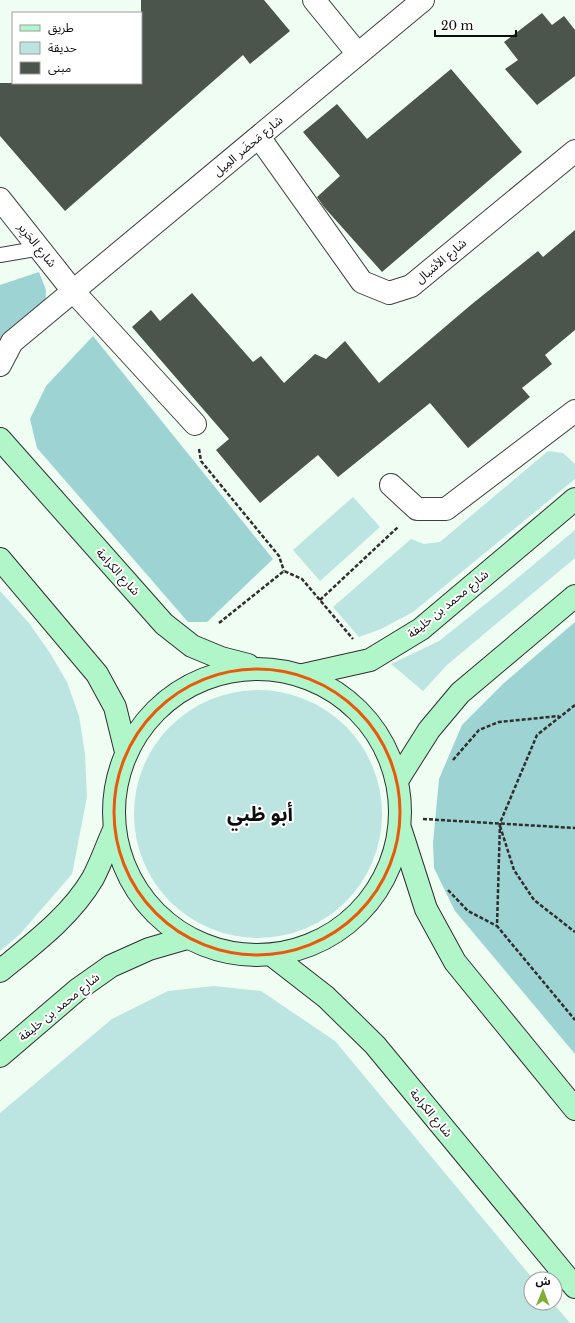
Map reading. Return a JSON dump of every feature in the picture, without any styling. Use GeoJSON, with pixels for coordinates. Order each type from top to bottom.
{"type":"FeatureCollection","features":[{"type":"Feature","properties":{"kind":"main road","name":"شارع الكرامة"},"geometry":{"type":"LineString","coordinates":[[0,439],[164,624],[192,646],[221,658],[261,668]]}},
{"type":"Feature","properties":{"kind":"main road","name":"شارع محمد بن خليفة"},"geometry":{"type":"LineString","coordinates":[[303,675],[370,660],[421,629],[575,499]]}},
{"type":"Feature","properties":{"kind":"main road"},"geometry":{"type":"LineString","coordinates":[[0,559],[97,674],[116,707],[126,752]]}},
{"type":"Feature","properties":{"kind":"main road"},"geometry":{"type":"LineString","coordinates":[[398,779],[429,730],[460,693],[575,596]]}},
{"type":"Feature","properties":{"kind":"main road"},"geometry":{"type":"LineString","coordinates":[[402,825],[387,877],[358,915],[319,942],[272,955],[229,953],[187,938],[152,910],[126,873],[114,830],[114,790],[126,752],[149,716],[181,690],[220,673],[261,668],[303,675],[346,698],[379,734],[398,779],[402,825],[426,909],[455,962],[575,1109]]}},
{"type":"Feature","properties":{"kind":"main road"},"geometry":{"type":"LineString","coordinates":[[0,971],[38,940],[69,911],[93,878],[114,830]]}},
{"type":"Feature","properties":{"kind":"main road","name":"شارع محمد بن خليفة"},"geometry":{"type":"LineString","coordinates":[[0,1056],[77,990],[111,966],[149,949],[187,938]]}},
{"type":"Feature","properties":{"kind":"main road","name":"شارع الكرامة"},"geometry":{"type":"LineString","coordinates":[[272,955],[326,997],[375,1045],[575,1286]]}},
{"type":"Feature","properties":{"kind":"street"},"geometry":{"type":"LineString","coordinates":[[314,0],[358,54]]}},
{"type":"Feature","properties":{"kind":"street","name":"شارع مَحضَر المِيل"},"geometry":{"type":"LineString","coordinates":[[0,364],[6,343],[73,291],[423,0]]}},
{"type":"Feature","properties":{"kind":"street","name":"شارع الأشبال"},"geometry":{"type":"LineString","coordinates":[[259,136],[362,282],[389,293],[411,286],[575,151]]}},
{"type":"Feature","properties":{"kind":"street","name":"شارع الحَرِير"},"geometry":{"type":"LineString","coordinates":[[0,199],[41,248],[73,291]]}},
{"type":"Feature","properties":{"kind":"street"},"geometry":{"type":"LineString","coordinates":[[73,291],[195,424]]}},
{"type":"Feature","properties":{"kind":"street"},"geometry":{"type":"LineString","coordinates":[[391,485],[417,509],[446,510],[566,428],[575,411]]}},
{"type":"Feature","properties":{"kind":"lane"},"geometry":{"type":"LineString","coordinates":[[0,255],[41,248]]}},
{"type":"Feature","properties":{"kind":"path"},"geometry":{"type":"LineString","coordinates":[[195,424],[201,461],[279,556],[284,571],[302,579],[353,639]]}},
{"type":"Feature","properties":{"kind":"path"},"geometry":{"type":"LineString","coordinates":[[320,600],[417,509]]}},
{"type":"Feature","properties":{"kind":"path"},"geometry":{"type":"LineString","coordinates":[[219,623],[284,571]]}},
{"type":"Feature","properties":{"kind":"path"},"geometry":{"type":"LineString","coordinates":[[497,926],[500,823],[538,735],[575,705]]}},
{"type":"Feature","properties":{"kind":"path"},"geometry":{"type":"LineString","coordinates":[[453,760],[479,730],[498,722],[560,716]]}},
{"type":"Feature","properties":{"kind":"path"},"geometry":{"type":"LineString","coordinates":[[500,823],[514,870],[534,900],[575,932]]}},
{"type":"Feature","properties":{"kind":"path"},"geometry":{"type":"LineString","coordinates":[[402,825],[500,823],[575,828]]}},
{"type":"Feature","properties":{"kind":"path"},"geometry":{"type":"LineString","coordinates":[[448,890],[468,911],[497,926],[575,1020]]}},
{"type":"Feature","properties":{"kind":"highlighted area"},"geometry":{"type":"Polygon","coordinates":[[[261,668],[303,675],[346,698],[379,734],[398,779],[401,831],[387,877],[358,915],[319,942],[272,955],[229,953],[187,938],[152,910],[126,873],[114,830],[114,790],[126,752],[149,716],[181,689],[220,673],[261,668]]]}},
{"type":"Feature","properties":{"kind":"green space"},"geometry":{"type":"Polygon","coordinates":[[[548,451],[563,453],[575,464],[575,479],[413,612],[381,629],[359,637],[333,607],[411,539],[424,544],[440,542],[548,451]]]}},
{"type":"Feature","properties":{"kind":"green space"},"geometry":{"type":"Polygon","coordinates":[[[353,497],[380,527],[320,581],[293,550],[353,497]]]}},
{"type":"Feature","properties":{"kind":"green space"},"geometry":{"type":"Polygon","coordinates":[[[575,530],[575,558],[447,665],[423,691],[391,664],[439,641],[575,530]]]}},
{"type":"Feature","properties":{"kind":"green space"},"geometry":{"type":"Polygon","coordinates":[[[0,591],[29,623],[50,653],[67,682],[79,716],[85,754],[87,797],[72,874],[20,934],[0,951],[0,591]]]}},
{"type":"Feature","properties":{"kind":"green space"},"geometry":{"type":"Polygon","coordinates":[[[246,690],[270,690],[294,695],[317,704],[346,726],[368,755],[373,766],[380,790],[382,814],[380,838],[373,862],[368,873],[346,902],[317,924],[306,929],[270,938],[246,938],[222,933],[199,924],[179,910],[162,893],[148,873],[139,850],[134,826],[134,802],[139,778],[148,755],[162,735],[179,718],[199,704],[222,695],[246,690]]]}},
{"type":"Feature","properties":{"kind":"green space"},"geometry":{"type":"Polygon","coordinates":[[[214,986],[261,991],[335,1041],[526,1271],[523,1271],[523,1311],[560,1311],[570,1323],[0,1323],[0,1113],[112,1019],[168,991],[214,986]]]}},
{"type":"Feature","properties":{"kind":"shaded area"},"geometry":{"type":"Polygon","coordinates":[[[39,272],[46,290],[45,320],[0,357],[0,285],[39,272]]]}},
{"type":"Feature","properties":{"kind":"shaded area"},"geometry":{"type":"Polygon","coordinates":[[[93,336],[273,559],[207,622],[188,622],[37,448],[30,419],[46,386],[93,336]]]}},
{"type":"Feature","properties":{"kind":"shaded area"},"geometry":{"type":"Polygon","coordinates":[[[575,622],[575,1054],[455,911],[434,868],[433,843],[439,779],[462,725],[504,683],[575,622]]]}},
{"type":"Feature","properties":{"kind":"building"},"geometry":{"type":"Polygon","coordinates":[[[141,0],[264,0],[290,31],[250,64],[243,55],[65,211],[0,136],[0,83],[142,84],[141,0]]]}},
{"type":"Feature","properties":{"kind":"building"},"geometry":{"type":"Polygon","coordinates":[[[542,13],[552,25],[564,16],[575,30],[575,76],[537,105],[505,69],[518,60],[504,42],[542,13]]]}},
{"type":"Feature","properties":{"kind":"building"},"geometry":{"type":"Polygon","coordinates":[[[451,69],[522,152],[382,272],[324,207],[317,197],[340,176],[303,132],[337,104],[367,139],[451,69]]]}},
{"type":"Feature","properties":{"kind":"building"},"geometry":{"type":"Polygon","coordinates":[[[575,230],[575,330],[545,355],[552,364],[522,388],[530,397],[468,448],[430,403],[338,477],[318,455],[260,503],[216,450],[229,439],[132,327],[151,310],[160,321],[192,293],[253,362],[261,356],[284,383],[315,354],[326,359],[345,341],[379,383],[472,304],[538,251],[543,257],[575,230]]]}},
{"type":"Feature","properties":{"kind":"district","name":"أبو ظبي"},"geometry":{"type":"Point","coordinates":[260,814]}}]}
